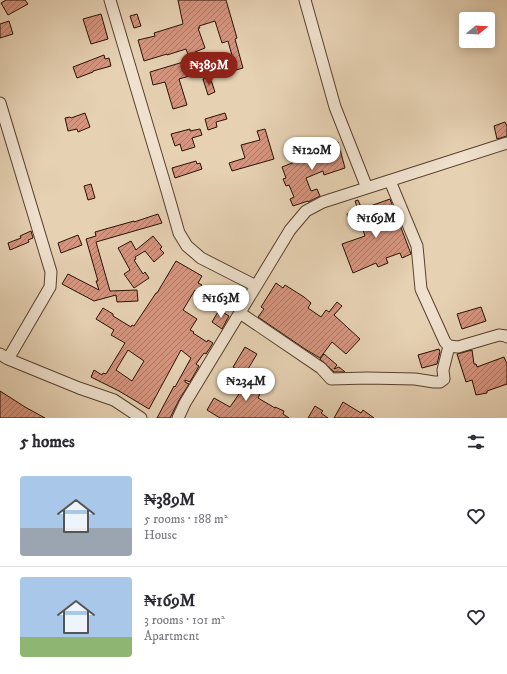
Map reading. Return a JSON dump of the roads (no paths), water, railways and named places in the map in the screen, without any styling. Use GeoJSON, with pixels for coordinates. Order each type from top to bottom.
{"type":"FeatureCollection","features":[{"type":"Feature","properties":{"kind":"street"},"geometry":{"type":"LineString","coordinates":[[110,0],[179,233],[187,246],[201,258],[256,286]]}},
{"type":"Feature","properties":{"kind":"street"},"geometry":{"type":"LineString","coordinates":[[305,0],[335,107],[367,188]]}},
{"type":"Feature","properties":{"kind":"street"},"geometry":{"type":"LineString","coordinates":[[0,105],[51,272],[50,287],[4,356],[79,388],[114,400],[141,418]]}},
{"type":"Feature","properties":{"kind":"street"},"geometry":{"type":"LineString","coordinates":[[178,418],[185,402],[290,230],[306,211],[323,202],[507,143]]}},
{"type":"Feature","properties":{"kind":"street"},"geometry":{"type":"LineString","coordinates":[[390,181],[417,246],[421,289],[442,337],[449,346],[458,347],[499,335],[507,337]]}},
{"type":"Feature","properties":{"kind":"street"},"geometry":{"type":"LineString","coordinates":[[240,313],[321,368],[331,379],[415,379],[440,382],[444,379],[443,370],[449,346]]}}]}
